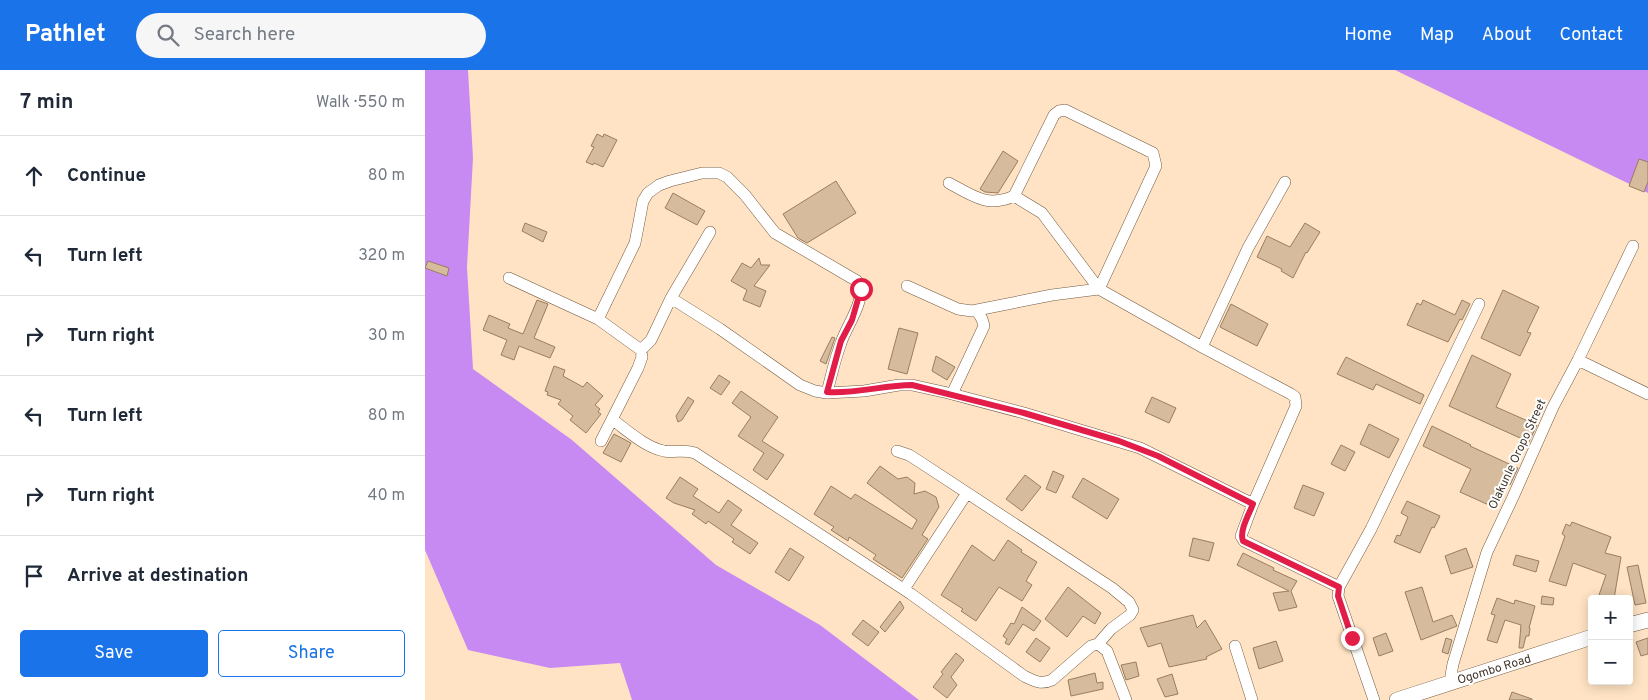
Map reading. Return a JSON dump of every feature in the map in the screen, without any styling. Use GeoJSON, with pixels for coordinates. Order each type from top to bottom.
{"type":"FeatureCollection","features":[{"type":"Feature","properties":{"kind":"main road"},"geometry":{"type":"LineString","coordinates":[[1633,625],[1648,620]]}},
{"type":"Feature","properties":{"kind":"main road","name":"Ogombo Road"},"geometry":{"type":"LineString","coordinates":[[1397,700],[1429,695],[1452,682],[1588,638]]}},
{"type":"Feature","properties":{"kind":"street"},"geometry":{"type":"LineString","coordinates":[[949,184],[990,202],[998,202],[1015,196],[1054,114],[1065,110],[1153,153],[1156,166],[1099,289]]}},
{"type":"Feature","properties":{"kind":"street"},"geometry":{"type":"LineString","coordinates":[[598,318],[635,243],[643,201],[648,193],[659,185],[670,181],[702,173],[719,173],[727,177],[745,195],[775,233],[857,281],[861,286],[861,294],[852,320],[841,341],[827,392]]}},
{"type":"Feature","properties":{"kind":"street"},"geometry":{"type":"LineString","coordinates":[[1202,347],[1248,248],[1285,182]]}},
{"type":"Feature","properties":{"kind":"street"},"geometry":{"type":"LineString","coordinates":[[1015,196],[1042,213],[1099,289],[1291,394],[1297,402],[1241,536],[1243,541],[1339,587]]}},
{"type":"Feature","properties":{"kind":"street"},"geometry":{"type":"LineString","coordinates":[[601,441],[641,360],[641,350],[651,340],[671,298],[710,232]]}},
{"type":"Feature","properties":{"kind":"street","name":"Olakunle Oropo Street"},"geometry":{"type":"LineString","coordinates":[[1452,682],[1453,664],[1487,552],[1553,407],[1633,246]]}},
{"type":"Feature","properties":{"kind":"street"},"geometry":{"type":"LineString","coordinates":[[509,278],[598,318],[641,350]]}},
{"type":"Feature","properties":{"kind":"street"},"geometry":{"type":"LineString","coordinates":[[907,286],[958,309],[977,311],[1052,295],[1099,289]]}},
{"type":"Feature","properties":{"kind":"street"},"geometry":{"type":"LineString","coordinates":[[671,298],[720,329],[800,385],[815,391],[865,391],[899,385],[912,385],[952,394],[1024,413],[1140,448],[1253,504]]}},
{"type":"Feature","properties":{"kind":"street"},"geometry":{"type":"LineString","coordinates":[[1374,700],[1338,596],[1339,587],[1371,529],[1479,304]]}},
{"type":"Feature","properties":{"kind":"street"},"geometry":{"type":"LineString","coordinates":[[952,394],[984,326],[977,311]]}},
{"type":"Feature","properties":{"kind":"street"},"geometry":{"type":"LineString","coordinates":[[1578,360],[1648,394]]}},
{"type":"Feature","properties":{"kind":"street"},"geometry":{"type":"LineString","coordinates":[[613,420],[650,446],[667,451],[685,450],[695,453],[904,589],[1024,676],[1039,683],[1052,680],[1091,646],[1098,644],[1111,629],[1131,615],[1133,610],[1129,602],[1112,588],[909,455],[897,451]]}},
{"type":"Feature","properties":{"kind":"street"},"geometry":{"type":"LineString","coordinates":[[904,589],[967,493]]}},
{"type":"Feature","properties":{"kind":"street"},"geometry":{"type":"LineString","coordinates":[[1098,644],[1107,651],[1126,700]]}},
{"type":"Feature","properties":{"kind":"street"},"geometry":{"type":"LineString","coordinates":[[1235,646],[1252,700]]}},
{"type":"Feature","properties":{"kind":"shaded area"},"geometry":{"type":"Polygon","coordinates":[[[425,70],[468,70],[473,158],[467,267],[473,369],[572,440],[716,565],[820,625],[919,700],[632,700],[620,663],[550,668],[468,650],[425,550],[425,70]]]}},
{"type":"Feature","properties":{"kind":"shaded area"},"geometry":{"type":"Polygon","coordinates":[[[1395,70],[1648,70],[1648,193],[1395,70]]]}},
{"type":"Feature","properties":{"kind":"building"},"geometry":{"type":"Polygon","coordinates":[[[597,134],[603,137],[604,134],[617,140],[603,167],[586,162],[594,147],[591,146],[597,134]]]}},
{"type":"Feature","properties":{"kind":"building"},"geometry":{"type":"Polygon","coordinates":[[[1003,151],[1018,161],[998,193],[985,192],[980,189],[1003,151]]]}},
{"type":"Feature","properties":{"kind":"building"},"geometry":{"type":"Polygon","coordinates":[[[1639,159],[1648,162],[1648,182],[1644,192],[1629,186],[1639,159]]]}},
{"type":"Feature","properties":{"kind":"building"},"geometry":{"type":"Polygon","coordinates":[[[836,181],[856,213],[807,243],[798,238],[783,214],[836,181]]]}},
{"type":"Feature","properties":{"kind":"building"},"geometry":{"type":"Polygon","coordinates":[[[673,193],[705,211],[697,225],[665,208],[673,193]]]}},
{"type":"Feature","properties":{"kind":"building"},"geometry":{"type":"Polygon","coordinates":[[[525,223],[547,232],[543,242],[522,231],[525,223]]]}},
{"type":"Feature","properties":{"kind":"building"},"geometry":{"type":"Polygon","coordinates":[[[1305,223],[1320,232],[1306,252],[1293,278],[1281,271],[1282,269],[1257,257],[1267,236],[1290,247],[1305,223]]]}},
{"type":"Feature","properties":{"kind":"building"},"geometry":{"type":"Polygon","coordinates":[[[759,258],[761,265],[770,265],[754,286],[766,291],[760,307],[743,300],[747,290],[731,281],[742,263],[751,268],[759,258]]]}},
{"type":"Feature","properties":{"kind":"building"},"geometry":{"type":"Polygon","coordinates":[[[428,261],[449,268],[447,276],[425,268],[428,261]]]}},
{"type":"Feature","properties":{"kind":"building"},"geometry":{"type":"Polygon","coordinates":[[[1503,290],[1539,307],[1527,332],[1531,333],[1520,356],[1481,338],[1503,290]]]}},
{"type":"Feature","properties":{"kind":"building"},"geometry":{"type":"Polygon","coordinates":[[[537,300],[548,304],[534,338],[555,347],[550,358],[519,346],[514,360],[501,355],[507,340],[483,330],[489,315],[510,324],[508,328],[523,334],[537,300]]]}},
{"type":"Feature","properties":{"kind":"building"},"geometry":{"type":"Polygon","coordinates":[[[1423,300],[1455,315],[1462,300],[1470,304],[1448,342],[1407,325],[1417,303],[1421,305],[1423,300]]]}},
{"type":"Feature","properties":{"kind":"building"},"geometry":{"type":"Polygon","coordinates":[[[1231,304],[1268,324],[1257,346],[1220,327],[1231,304]]]}},
{"type":"Feature","properties":{"kind":"building"},"geometry":{"type":"Polygon","coordinates":[[[899,328],[918,333],[907,374],[888,369],[899,328]]]}},
{"type":"Feature","properties":{"kind":"building"},"geometry":{"type":"Polygon","coordinates":[[[832,337],[835,338],[826,364],[820,361],[832,337]]]}},
{"type":"Feature","properties":{"kind":"building"},"geometry":{"type":"Polygon","coordinates":[[[1472,355],[1511,374],[1496,407],[1537,425],[1529,442],[1449,406],[1472,355]]]}},
{"type":"Feature","properties":{"kind":"building"},"geometry":{"type":"Polygon","coordinates":[[[936,356],[955,367],[947,380],[932,371],[936,356]]]}},
{"type":"Feature","properties":{"kind":"building"},"geometry":{"type":"Polygon","coordinates":[[[1346,357],[1424,395],[1420,404],[1376,384],[1373,390],[1337,374],[1346,357]]]}},
{"type":"Feature","properties":{"kind":"building"},"geometry":{"type":"Polygon","coordinates":[[[554,366],[565,370],[563,376],[583,387],[587,382],[603,396],[595,405],[600,409],[598,412],[601,414],[586,433],[570,420],[573,416],[558,404],[561,400],[547,395],[548,392],[545,391],[554,366]]]}},
{"type":"Feature","properties":{"kind":"building"},"geometry":{"type":"Polygon","coordinates":[[[719,375],[730,382],[721,395],[710,388],[719,375]]]}},
{"type":"Feature","properties":{"kind":"building"},"geometry":{"type":"Polygon","coordinates":[[[741,391],[778,417],[762,441],[784,455],[767,480],[753,470],[764,453],[738,436],[751,417],[732,403],[741,391]]]}},
{"type":"Feature","properties":{"kind":"building"},"geometry":{"type":"Polygon","coordinates":[[[688,397],[694,401],[682,420],[678,422],[676,416],[688,397]]]}},
{"type":"Feature","properties":{"kind":"building"},"geometry":{"type":"Polygon","coordinates":[[[1152,397],[1176,408],[1169,423],[1145,412],[1152,397]]]}},
{"type":"Feature","properties":{"kind":"building"},"geometry":{"type":"Polygon","coordinates":[[[1369,424],[1399,439],[1389,458],[1360,444],[1369,424]]]}},
{"type":"Feature","properties":{"kind":"building"},"geometry":{"type":"Polygon","coordinates":[[[1432,426],[1518,468],[1510,485],[1502,481],[1491,506],[1460,492],[1471,469],[1423,446],[1432,426]]]}},
{"type":"Feature","properties":{"kind":"building"},"geometry":{"type":"Polygon","coordinates":[[[614,434],[631,443],[621,462],[603,453],[614,434]]]}},
{"type":"Feature","properties":{"kind":"building"},"geometry":{"type":"Polygon","coordinates":[[[1341,445],[1355,452],[1345,471],[1331,464],[1341,445]]]}},
{"type":"Feature","properties":{"kind":"building"},"geometry":{"type":"Polygon","coordinates":[[[880,466],[898,479],[907,477],[915,483],[914,494],[925,491],[936,497],[939,507],[922,535],[928,539],[902,578],[873,559],[876,555],[849,537],[848,541],[831,530],[834,527],[814,514],[831,486],[851,499],[855,494],[912,529],[917,520],[867,483],[880,466]]]}},
{"type":"Feature","properties":{"kind":"building"},"geometry":{"type":"Polygon","coordinates":[[[1053,471],[1064,476],[1056,493],[1046,489],[1053,471]]]}},
{"type":"Feature","properties":{"kind":"building"},"geometry":{"type":"Polygon","coordinates":[[[1025,475],[1041,487],[1022,511],[1006,499],[1025,475]]]}},
{"type":"Feature","properties":{"kind":"building"},"geometry":{"type":"Polygon","coordinates":[[[680,477],[698,489],[693,496],[719,513],[728,500],[742,510],[731,525],[758,543],[750,554],[732,542],[734,539],[708,521],[706,524],[692,514],[695,510],[674,503],[666,498],[680,477]]]}},
{"type":"Feature","properties":{"kind":"building"},"geometry":{"type":"Polygon","coordinates":[[[1083,478],[1119,499],[1107,519],[1072,497],[1083,478]]]}},
{"type":"Feature","properties":{"kind":"building"},"geometry":{"type":"Polygon","coordinates":[[[1303,485],[1324,493],[1314,516],[1294,508],[1303,485]]]}},
{"type":"Feature","properties":{"kind":"building"},"geometry":{"type":"Polygon","coordinates":[[[1407,501],[1440,516],[1434,528],[1432,527],[1420,553],[1394,542],[1397,535],[1400,536],[1408,517],[1401,513],[1407,501]]]}},
{"type":"Feature","properties":{"kind":"building"},"geometry":{"type":"Polygon","coordinates":[[[1572,522],[1611,537],[1605,553],[1621,557],[1615,595],[1599,595],[1606,575],[1573,563],[1566,586],[1549,581],[1565,536],[1562,534],[1566,524],[1570,526],[1572,522]]]}},
{"type":"Feature","properties":{"kind":"building"},"geometry":{"type":"Polygon","coordinates":[[[1193,538],[1214,543],[1209,561],[1189,556],[1193,538]]]}},
{"type":"Feature","properties":{"kind":"building"},"geometry":{"type":"Polygon","coordinates":[[[1008,540],[1022,550],[1021,552],[1037,562],[1026,581],[1032,585],[1022,601],[999,587],[976,621],[961,611],[963,609],[941,595],[972,545],[994,561],[1008,540]]]}},
{"type":"Feature","properties":{"kind":"building"},"geometry":{"type":"Polygon","coordinates":[[[790,548],[804,557],[789,581],[775,572],[790,548]]]}},
{"type":"Feature","properties":{"kind":"building"},"geometry":{"type":"Polygon","coordinates":[[[1466,548],[1473,567],[1451,574],[1445,556],[1466,548]]]}},
{"type":"Feature","properties":{"kind":"building"},"geometry":{"type":"Polygon","coordinates":[[[1243,553],[1297,581],[1291,591],[1297,607],[1279,611],[1273,593],[1289,591],[1237,565],[1243,553]]]}},
{"type":"Feature","properties":{"kind":"building"},"geometry":{"type":"Polygon","coordinates":[[[1516,555],[1539,561],[1536,572],[1513,565],[1516,555]]]}},
{"type":"Feature","properties":{"kind":"building"},"geometry":{"type":"Polygon","coordinates":[[[1638,565],[1646,603],[1635,605],[1627,567],[1638,565]]]}},
{"type":"Feature","properties":{"kind":"building"},"geometry":{"type":"Polygon","coordinates":[[[1068,587],[1101,613],[1095,624],[1083,616],[1067,637],[1045,619],[1068,587]]]}},
{"type":"Feature","properties":{"kind":"building"},"geometry":{"type":"Polygon","coordinates":[[[1422,587],[1433,622],[1452,615],[1457,626],[1421,640],[1405,592],[1422,587]]]}},
{"type":"Feature","properties":{"kind":"building"},"geometry":{"type":"Polygon","coordinates":[[[1542,596],[1554,598],[1553,605],[1541,604],[1542,596]]]}},
{"type":"Feature","properties":{"kind":"building"},"geometry":{"type":"Polygon","coordinates":[[[1497,598],[1514,604],[1515,600],[1535,606],[1529,628],[1529,636],[1526,636],[1523,648],[1519,648],[1521,625],[1505,620],[1497,643],[1487,640],[1495,615],[1491,614],[1497,598]]]}},
{"type":"Feature","properties":{"kind":"building"},"geometry":{"type":"Polygon","coordinates":[[[900,601],[904,608],[885,632],[880,627],[900,601]]]}},
{"type":"Feature","properties":{"kind":"building"},"geometry":{"type":"Polygon","coordinates":[[[1022,607],[1041,621],[1034,631],[1023,624],[1009,645],[1005,643],[1007,639],[1003,636],[1011,623],[1014,624],[1022,607]]]}},
{"type":"Feature","properties":{"kind":"building"},"geometry":{"type":"Polygon","coordinates":[[[1193,615],[1197,628],[1205,620],[1222,649],[1206,657],[1207,659],[1169,667],[1161,643],[1148,647],[1140,628],[1193,615]]]}},
{"type":"Feature","properties":{"kind":"building"},"geometry":{"type":"Polygon","coordinates":[[[863,620],[879,632],[868,646],[852,634],[863,620]]]}},
{"type":"Feature","properties":{"kind":"building"},"geometry":{"type":"Polygon","coordinates":[[[1386,633],[1393,651],[1379,656],[1373,638],[1386,633]]]}},
{"type":"Feature","properties":{"kind":"building"},"geometry":{"type":"Polygon","coordinates":[[[1036,638],[1050,648],[1040,662],[1026,652],[1036,638]]]}},
{"type":"Feature","properties":{"kind":"building"},"geometry":{"type":"Polygon","coordinates":[[[1446,638],[1452,640],[1448,654],[1442,652],[1446,638]]]}},
{"type":"Feature","properties":{"kind":"building"},"geometry":{"type":"Polygon","coordinates":[[[1648,638],[1648,654],[1641,656],[1636,642],[1648,638]]]}},
{"type":"Feature","properties":{"kind":"building"},"geometry":{"type":"Polygon","coordinates":[[[1276,641],[1283,661],[1259,669],[1253,648],[1276,641]]]}},
{"type":"Feature","properties":{"kind":"building"},"geometry":{"type":"Polygon","coordinates":[[[956,653],[964,660],[951,677],[957,685],[947,698],[933,687],[943,674],[941,672],[956,653]]]}},
{"type":"Feature","properties":{"kind":"building"},"geometry":{"type":"Polygon","coordinates":[[[1136,662],[1139,676],[1126,680],[1121,665],[1136,662]]]}},
{"type":"Feature","properties":{"kind":"building"},"geometry":{"type":"Polygon","coordinates":[[[1095,673],[1097,683],[1103,682],[1103,689],[1071,696],[1068,680],[1095,673]]]}},
{"type":"Feature","properties":{"kind":"building"},"geometry":{"type":"Polygon","coordinates":[[[1172,674],[1178,694],[1165,697],[1157,679],[1172,674]]]}},
{"type":"Feature","properties":{"kind":"building"},"geometry":{"type":"Polygon","coordinates":[[[1512,692],[1532,699],[1532,700],[1509,700],[1512,692]]]}},
{"type":"Feature","properties":{"kind":"route"},"geometry":{"type":"LineString","coordinates":[[861,289],[852,320],[841,341],[827,392],[865,391],[899,385],[912,385],[1024,413],[1119,441],[1158,456],[1253,504],[1242,532],[1243,541],[1339,587],[1338,596],[1352,638]]}}]}
